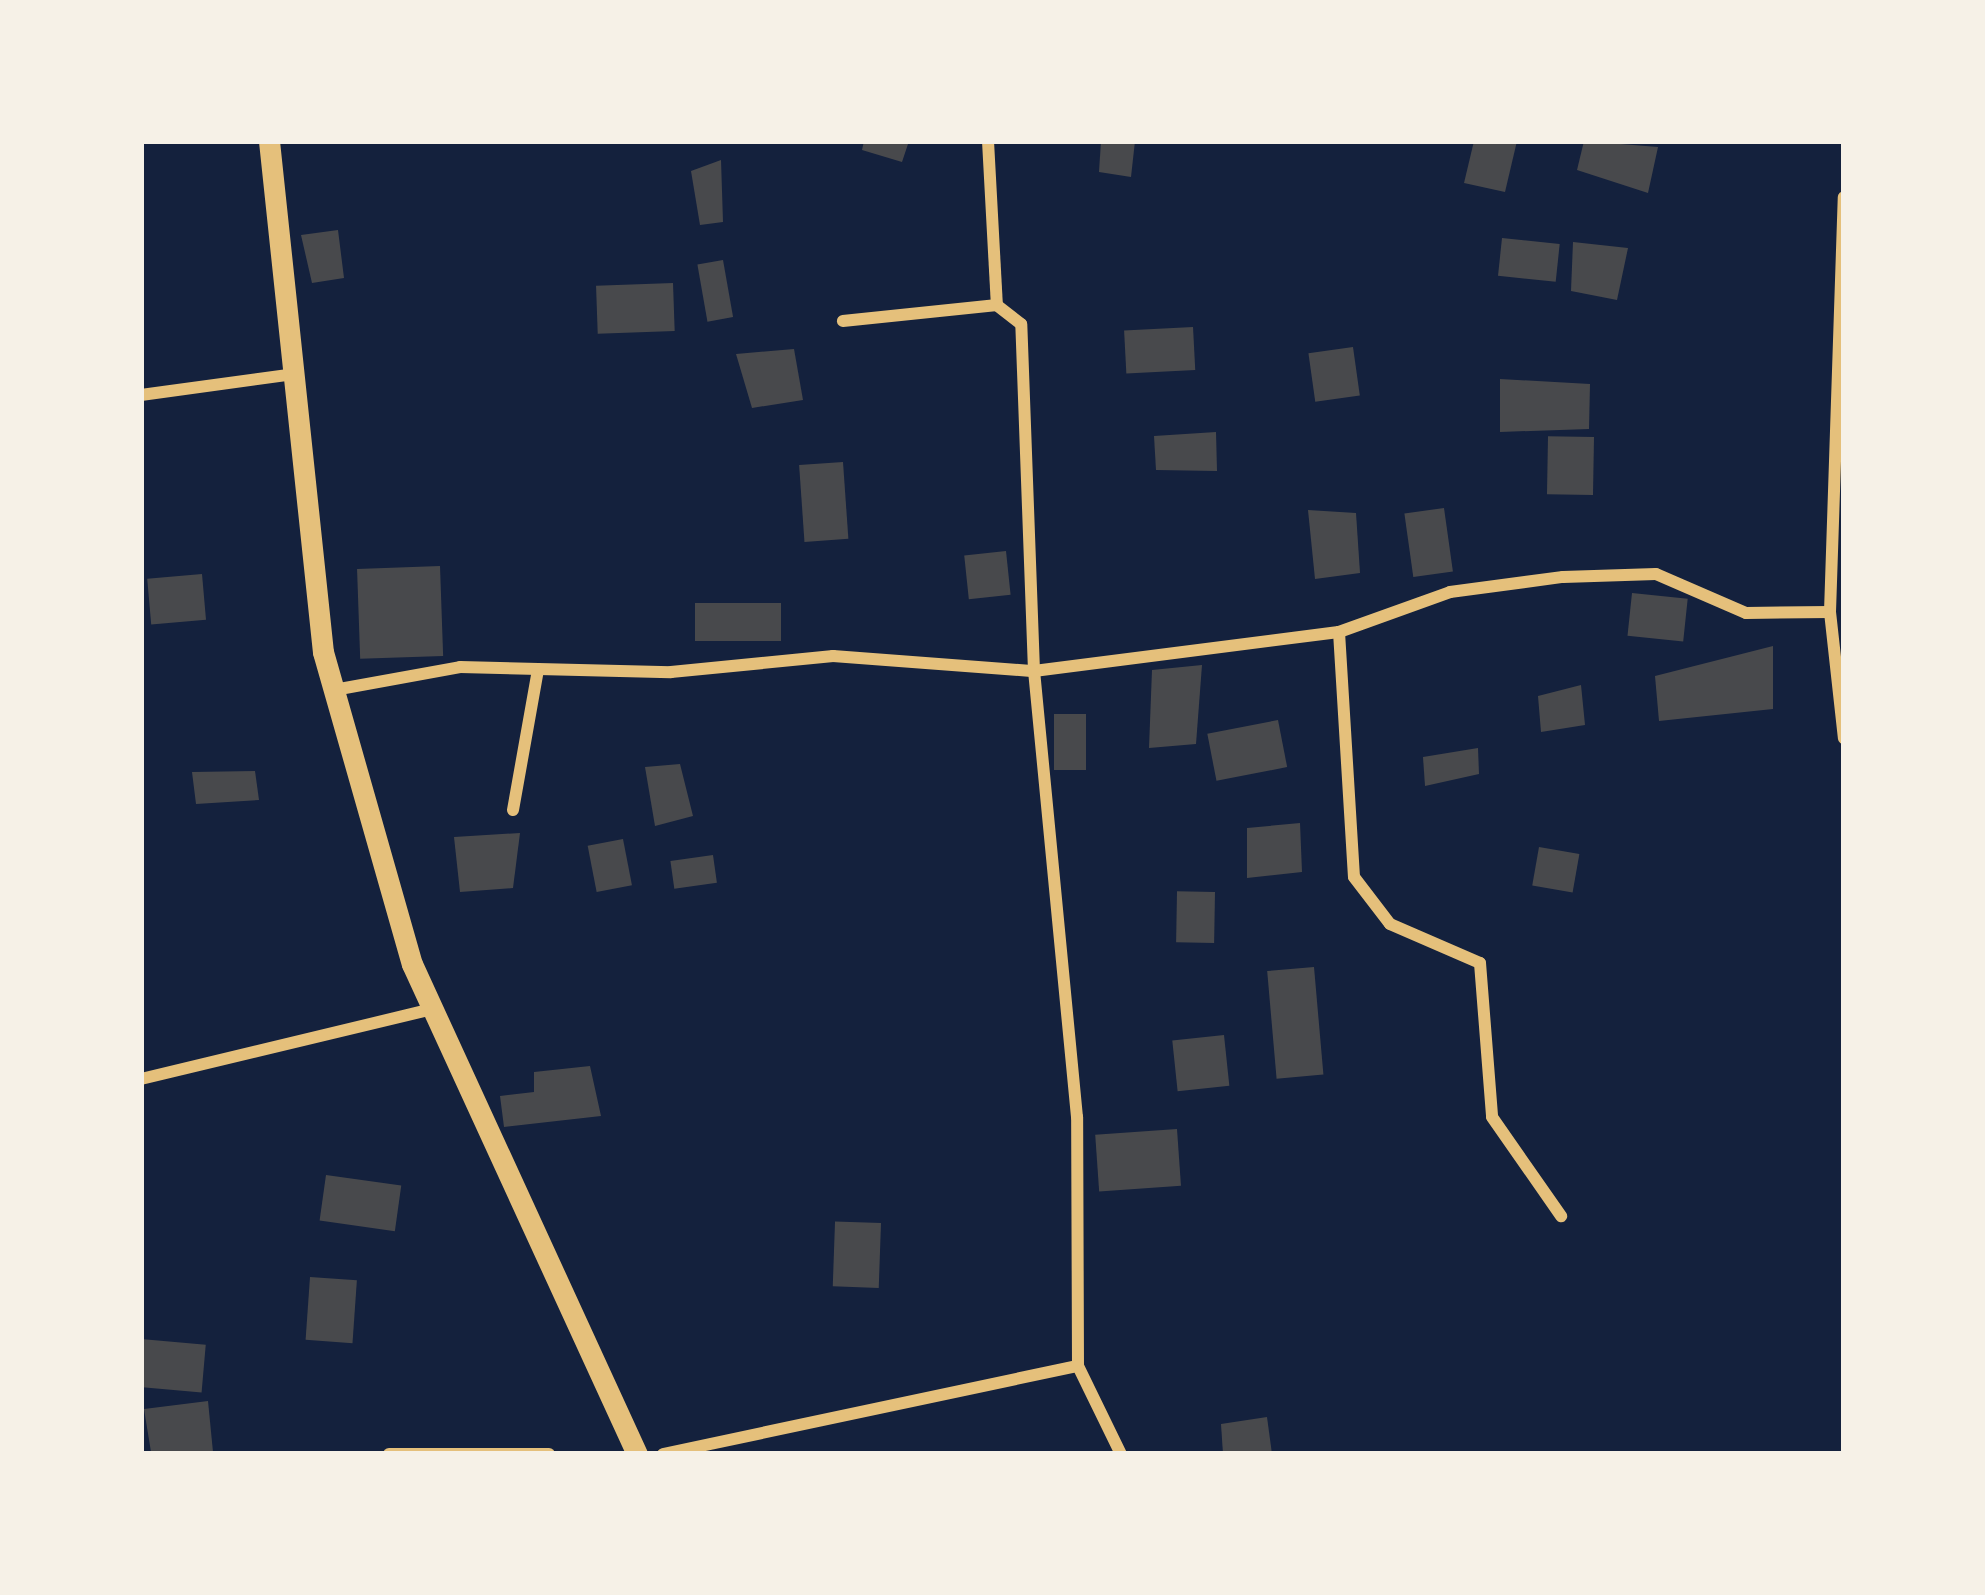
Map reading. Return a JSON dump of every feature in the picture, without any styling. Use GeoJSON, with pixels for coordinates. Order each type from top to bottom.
{"type":"FeatureCollection","features":[{"type":"Feature","properties":{"kind":"street"},"geometry":{"type":"LineString","coordinates":[[269,141],[334,690],[432,1009],[637,1454]]}},
{"type":"Feature","properties":{"kind":"street"},"geometry":{"type":"LineString","coordinates":[[988,141],[997,305]]}},
{"type":"Feature","properties":{"kind":"street"},"geometry":{"type":"LineString","coordinates":[[1844,197],[1830,612],[1844,738]]}},
{"type":"Feature","properties":{"kind":"street"},"geometry":{"type":"LineString","coordinates":[[843,321],[997,305],[1022,324],[1034,671],[1077,1117],[1078,1366],[1120,1454]]}},
{"type":"Feature","properties":{"kind":"street"},"geometry":{"type":"LineString","coordinates":[[141,395],[294,374]]}},
{"type":"Feature","properties":{"kind":"street"},"geometry":{"type":"LineString","coordinates":[[334,690],[460,667],[671,672],[832,656],[1034,671],[1339,632],[1450,592],[1563,578],[1656,574],[1746,614],[1830,612]]}},
{"type":"Feature","properties":{"kind":"street"},"geometry":{"type":"LineString","coordinates":[[1339,632],[1354,877],[1390,925],[1480,963],[1492,1117],[1561,1216]]}},
{"type":"Feature","properties":{"kind":"street"},"geometry":{"type":"LineString","coordinates":[[512,810],[538,669]]}},
{"type":"Feature","properties":{"kind":"street"},"geometry":{"type":"LineString","coordinates":[[141,1079],[432,1009]]}},
{"type":"Feature","properties":{"kind":"street"},"geometry":{"type":"LineString","coordinates":[[663,1454],[1078,1366]]}},
{"type":"Feature","properties":{"kind":"street"},"geometry":{"type":"LineString","coordinates":[[389,1454],[444,1446],[549,1454]]}},
{"type":"Feature","properties":{"kind":"building"},"geometry":{"type":"Polygon","coordinates":[[[864,141],[909,141],[902,162],[862,150],[864,141]]]}},
{"type":"Feature","properties":{"kind":"building"},"geometry":{"type":"Polygon","coordinates":[[[1101,141],[1135,141],[1131,177],[1099,172],[1101,141]]]}},
{"type":"Feature","properties":{"kind":"building"},"geometry":{"type":"Polygon","coordinates":[[[1474,141],[1517,141],[1505,192],[1464,183],[1474,141]]]}},
{"type":"Feature","properties":{"kind":"building"},"geometry":{"type":"Polygon","coordinates":[[[1584,141],[1658,147],[1648,193],[1577,170],[1584,141]]]}},
{"type":"Feature","properties":{"kind":"building"},"geometry":{"type":"Polygon","coordinates":[[[721,160],[723,222],[700,225],[691,171],[721,160]]]}},
{"type":"Feature","properties":{"kind":"building"},"geometry":{"type":"Polygon","coordinates":[[[338,230],[344,278],[312,283],[301,235],[338,230]]]}},
{"type":"Feature","properties":{"kind":"building"},"geometry":{"type":"Polygon","coordinates":[[[1502,238],[1560,244],[1556,282],[1498,276],[1502,238]]]}},
{"type":"Feature","properties":{"kind":"building"},"geometry":{"type":"Polygon","coordinates":[[[1573,242],[1628,248],[1617,300],[1571,291],[1573,242]]]}},
{"type":"Feature","properties":{"kind":"building"},"geometry":{"type":"Polygon","coordinates":[[[723,260],[733,317],[707,322],[697,265],[723,260]]]}},
{"type":"Feature","properties":{"kind":"building"},"geometry":{"type":"Polygon","coordinates":[[[673,283],[675,331],[598,334],[596,286],[673,283]]]}},
{"type":"Feature","properties":{"kind":"building"},"geometry":{"type":"Polygon","coordinates":[[[1193,327],[1195,370],[1126,374],[1124,331],[1193,327]]]}},
{"type":"Feature","properties":{"kind":"building"},"geometry":{"type":"Polygon","coordinates":[[[1353,347],[1360,396],[1315,402],[1308,353],[1353,347]]]}},
{"type":"Feature","properties":{"kind":"building"},"geometry":{"type":"Polygon","coordinates":[[[794,349],[803,400],[752,408],[736,354],[794,349]]]}},
{"type":"Feature","properties":{"kind":"building"},"geometry":{"type":"Polygon","coordinates":[[[1500,379],[1590,384],[1589,429],[1500,432],[1500,379]]]}},
{"type":"Feature","properties":{"kind":"building"},"geometry":{"type":"Polygon","coordinates":[[[1216,432],[1217,471],[1156,470],[1154,436],[1216,432]]]}},
{"type":"Feature","properties":{"kind":"building"},"geometry":{"type":"Polygon","coordinates":[[[1548,436],[1594,437],[1593,495],[1547,494],[1548,436]]]}},
{"type":"Feature","properties":{"kind":"building"},"geometry":{"type":"Polygon","coordinates":[[[843,462],[848,539],[804,542],[799,465],[843,462]]]}},
{"type":"Feature","properties":{"kind":"building"},"geometry":{"type":"Polygon","coordinates":[[[1444,508],[1453,571],[1413,577],[1404,514],[1444,508]]]}},
{"type":"Feature","properties":{"kind":"building"},"geometry":{"type":"Polygon","coordinates":[[[1308,510],[1356,513],[1360,573],[1315,579],[1308,510]]]}},
{"type":"Feature","properties":{"kind":"building"},"geometry":{"type":"Polygon","coordinates":[[[1006,551],[1011,595],[969,599],[964,555],[1006,551]]]}},
{"type":"Feature","properties":{"kind":"building"},"geometry":{"type":"Polygon","coordinates":[[[440,566],[443,656],[360,659],[357,569],[440,566]]]}},
{"type":"Feature","properties":{"kind":"building"},"geometry":{"type":"Polygon","coordinates":[[[202,574],[206,620],[151,625],[147,579],[202,574]]]}},
{"type":"Feature","properties":{"kind":"building"},"geometry":{"type":"Polygon","coordinates":[[[1632,593],[1688,599],[1683,642],[1628,636],[1632,593]]]}},
{"type":"Feature","properties":{"kind":"building"},"geometry":{"type":"Polygon","coordinates":[[[695,603],[781,603],[781,641],[695,641],[695,603]]]}},
{"type":"Feature","properties":{"kind":"building"},"geometry":{"type":"Polygon","coordinates":[[[1773,646],[1773,709],[1659,721],[1655,676],[1773,646]]]}},
{"type":"Feature","properties":{"kind":"building"},"geometry":{"type":"Polygon","coordinates":[[[1202,665],[1196,744],[1149,748],[1152,670],[1202,665]]]}},
{"type":"Feature","properties":{"kind":"building"},"geometry":{"type":"Polygon","coordinates":[[[1581,685],[1585,725],[1541,732],[1538,696],[1581,685]]]}},
{"type":"Feature","properties":{"kind":"building"},"geometry":{"type":"Polygon","coordinates":[[[1054,714],[1086,714],[1086,770],[1054,770],[1054,714]]]}},
{"type":"Feature","properties":{"kind":"building"},"geometry":{"type":"Polygon","coordinates":[[[1278,720],[1287,767],[1216,781],[1207,734],[1278,720]]]}},
{"type":"Feature","properties":{"kind":"building"},"geometry":{"type":"Polygon","coordinates":[[[1478,748],[1479,774],[1425,786],[1423,757],[1478,748]]]}},
{"type":"Feature","properties":{"kind":"building"},"geometry":{"type":"Polygon","coordinates":[[[680,764],[693,816],[655,826],[645,767],[680,764]]]}},
{"type":"Feature","properties":{"kind":"building"},"geometry":{"type":"Polygon","coordinates":[[[255,771],[259,800],[196,804],[192,772],[255,771]]]}},
{"type":"Feature","properties":{"kind":"building"},"geometry":{"type":"Polygon","coordinates":[[[1300,823],[1302,872],[1247,878],[1247,828],[1300,823]]]}},
{"type":"Feature","properties":{"kind":"building"},"geometry":{"type":"Polygon","coordinates":[[[520,833],[513,888],[460,892],[454,837],[520,833]]]}},
{"type":"Feature","properties":{"kind":"building"},"geometry":{"type":"Polygon","coordinates":[[[623,839],[632,885],[597,892],[588,846],[623,839]]]}},
{"type":"Feature","properties":{"kind":"building"},"geometry":{"type":"Polygon","coordinates":[[[1539,847],[1579,854],[1573,893],[1532,885],[1539,847]]]}},
{"type":"Feature","properties":{"kind":"building"},"geometry":{"type":"Polygon","coordinates":[[[713,855],[717,883],[674,889],[670,861],[713,855]]]}},
{"type":"Feature","properties":{"kind":"building"},"geometry":{"type":"Polygon","coordinates":[[[1177,891],[1215,892],[1214,943],[1176,942],[1177,891]]]}},
{"type":"Feature","properties":{"kind":"building"},"geometry":{"type":"Polygon","coordinates":[[[1314,967],[1323,1075],[1277,1079],[1267,971],[1314,967]]]}},
{"type":"Feature","properties":{"kind":"building"},"geometry":{"type":"Polygon","coordinates":[[[1224,1035],[1229,1086],[1178,1091],[1172,1040],[1224,1035]]]}},
{"type":"Feature","properties":{"kind":"building"},"geometry":{"type":"Polygon","coordinates":[[[590,1066],[601,1116],[504,1127],[500,1096],[534,1092],[534,1072],[590,1066]]]}},
{"type":"Feature","properties":{"kind":"building"},"geometry":{"type":"Polygon","coordinates":[[[1177,1129],[1181,1186],[1099,1192],[1095,1135],[1177,1129]]]}},
{"type":"Feature","properties":{"kind":"building"},"geometry":{"type":"Polygon","coordinates":[[[326,1175],[401,1186],[395,1231],[320,1221],[326,1175]]]}},
{"type":"Feature","properties":{"kind":"building"},"geometry":{"type":"Polygon","coordinates":[[[835,1221],[881,1223],[879,1288],[833,1286],[835,1221]]]}},
{"type":"Feature","properties":{"kind":"building"},"geometry":{"type":"Polygon","coordinates":[[[310,1277],[357,1280],[352,1343],[306,1340],[310,1277]]]}},
{"type":"Feature","properties":{"kind":"building"},"geometry":{"type":"Polygon","coordinates":[[[141,1339],[206,1345],[202,1392],[141,1387],[141,1339]]]}},
{"type":"Feature","properties":{"kind":"building"},"geometry":{"type":"Polygon","coordinates":[[[208,1401],[213,1452],[151,1452],[144,1409],[208,1401]]]}},
{"type":"Feature","properties":{"kind":"building"},"geometry":{"type":"Polygon","coordinates":[[[1267,1417],[1272,1454],[1223,1454],[1221,1424],[1267,1417]]]}}]}
